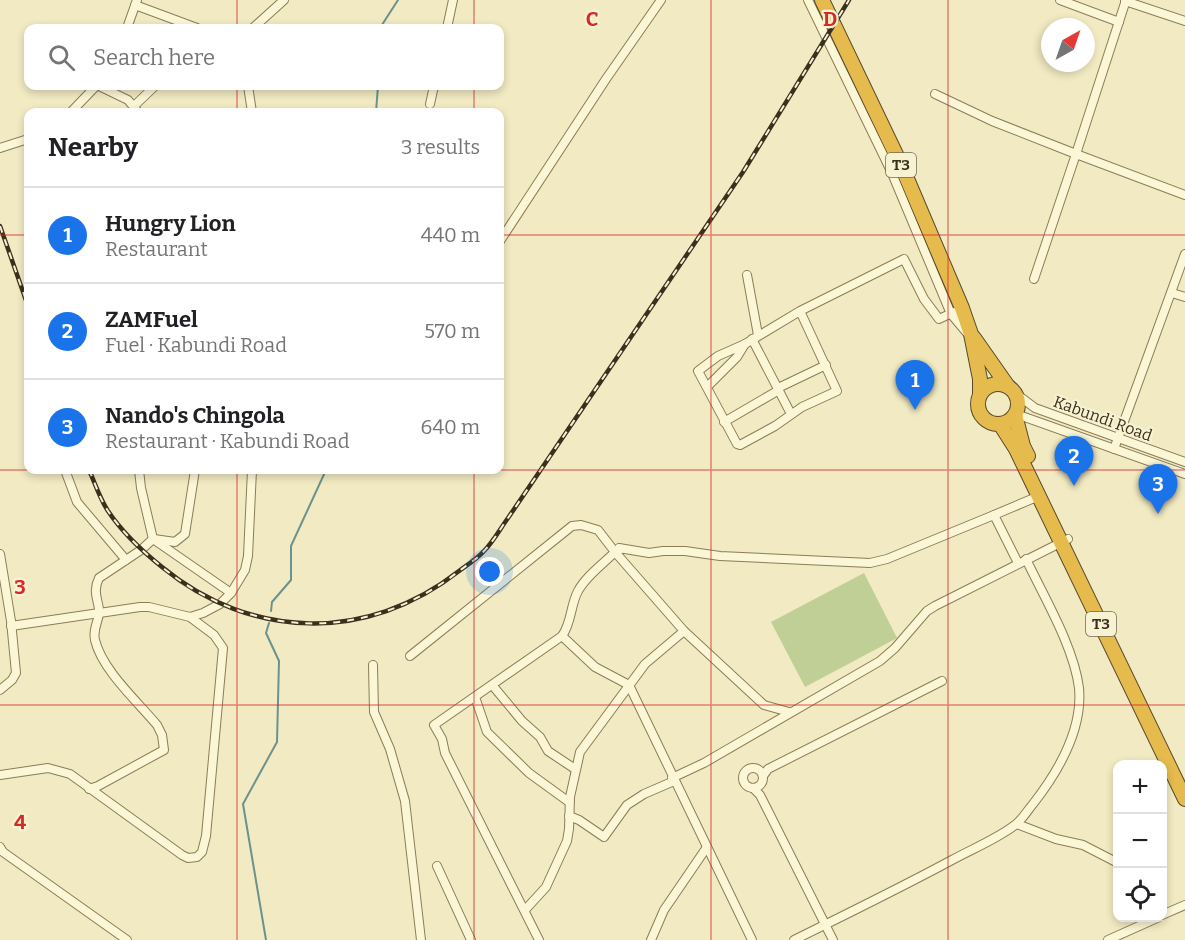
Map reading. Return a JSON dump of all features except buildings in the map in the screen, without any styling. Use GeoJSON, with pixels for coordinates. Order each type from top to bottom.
{"type":"FeatureCollection","features":[{"type":"Feature","properties":{"kind":"highway","name":"T3"},"geometry":{"type":"LineString","coordinates":[[822,0],[902,167],[966,320],[972,337],[980,379],[978,406],[982,417],[1000,424],[1017,449],[1185,782]]}},
{"type":"Feature","properties":{"kind":"highway","name":"T3"},"geometry":{"type":"LineString","coordinates":[[972,337],[1018,401],[1015,414],[1021,439],[1064,540],[1185,799]]}},
{"type":"Feature","properties":{"kind":"highway"},"geometry":{"type":"LineString","coordinates":[[980,393],[992,384],[1011,389]]}},
{"type":"Feature","properties":{"kind":"highway"},"geometry":{"type":"LineString","coordinates":[[1000,424],[1008,421],[1015,414]]}},
{"type":"Feature","properties":{"kind":"street"},"geometry":{"type":"LineString","coordinates":[[257,24],[284,0]]}},
{"type":"Feature","properties":{"kind":"street"},"geometry":{"type":"LineString","coordinates":[[448,24],[453,0]]}},
{"type":"Feature","properties":{"kind":"street"},"geometry":{"type":"LineString","coordinates":[[651,12],[654,0]]}},
{"type":"Feature","properties":{"kind":"street"},"geometry":{"type":"LineString","coordinates":[[504,235],[661,0]]}},
{"type":"Feature","properties":{"kind":"street"},"geometry":{"type":"LineString","coordinates":[[808,0],[891,171],[951,314],[972,337]]}},
{"type":"Feature","properties":{"kind":"street"},"geometry":{"type":"LineString","coordinates":[[1060,0],[1119,22]]}},
{"type":"Feature","properties":{"kind":"street"},"geometry":{"type":"LineString","coordinates":[[1034,279],[1126,1],[1185,21]]}},
{"type":"Feature","properties":{"kind":"street"},"geometry":{"type":"LineString","coordinates":[[128,24],[136,3],[187,24]]}},
{"type":"Feature","properties":{"kind":"street"},"geometry":{"type":"LineString","coordinates":[[75,108],[93,90]]}},
{"type":"Feature","properties":{"kind":"street"},"geometry":{"type":"LineString","coordinates":[[107,90],[119,95],[135,108]]}},
{"type":"Feature","properties":{"kind":"street"},"geometry":{"type":"LineString","coordinates":[[137,108],[152,90]]}},
{"type":"Feature","properties":{"kind":"street"},"geometry":{"type":"LineString","coordinates":[[249,90],[251,108]]}},
{"type":"Feature","properties":{"kind":"street"},"geometry":{"type":"LineString","coordinates":[[430,104],[433,90]]}},
{"type":"Feature","properties":{"kind":"street"},"geometry":{"type":"LineString","coordinates":[[935,94],[992,122],[1185,195]]}},
{"type":"Feature","properties":{"kind":"street"},"geometry":{"type":"LineString","coordinates":[[0,148],[24,140]]}},
{"type":"Feature","properties":{"kind":"street"},"geometry":{"type":"LineString","coordinates":[[1114,449],[1172,293],[1181,280],[1185,254]]}},
{"type":"Feature","properties":{"kind":"street"},"geometry":{"type":"LineString","coordinates":[[800,311],[837,391],[791,414],[775,426],[740,445],[734,442],[707,387],[698,374],[699,369],[718,356],[800,311],[904,259],[924,299],[939,319],[954,312],[966,320]]}},
{"type":"Feature","properties":{"kind":"street"},"geometry":{"type":"LineString","coordinates":[[747,275],[752,339],[791,414]]}},
{"type":"Feature","properties":{"kind":"street"},"geometry":{"type":"LineString","coordinates":[[1172,293],[1185,297]]}},
{"type":"Feature","properties":{"kind":"street"},"geometry":{"type":"LineString","coordinates":[[707,387],[752,339]]}},
{"type":"Feature","properties":{"kind":"street"},"geometry":{"type":"LineString","coordinates":[[724,422],[778,389],[826,365]]}},
{"type":"Feature","properties":{"kind":"street","name":"Kabundi Road"},"geometry":{"type":"LineString","coordinates":[[1011,389],[1035,408],[1185,462]]}},
{"type":"Feature","properties":{"kind":"street","name":"Kabundi Road"},"geometry":{"type":"LineString","coordinates":[[1015,414],[1185,474]]}},
{"type":"Feature","properties":{"kind":"street"},"geometry":{"type":"LineString","coordinates":[[1021,439],[1027,426],[1040,424]]}},
{"type":"Feature","properties":{"kind":"street"},"geometry":{"type":"LineString","coordinates":[[66,474],[77,502],[126,560]]}},
{"type":"Feature","properties":{"kind":"street"},"geometry":{"type":"LineString","coordinates":[[139,474],[153,539],[231,593]]}},
{"type":"Feature","properties":{"kind":"street"},"geometry":{"type":"LineString","coordinates":[[153,539],[175,542],[185,534],[194,474]]}},
{"type":"Feature","properties":{"kind":"street"},"geometry":{"type":"LineString","coordinates":[[190,617],[220,604],[231,593],[244,570],[248,556],[252,474]]}},
{"type":"Feature","properties":{"kind":"street"},"geometry":{"type":"LineString","coordinates":[[616,549],[650,553],[663,550],[685,551],[720,556],[870,563],[887,559],[1039,496]]}},
{"type":"Feature","properties":{"kind":"street"},"geometry":{"type":"LineString","coordinates":[[994,515],[1018,563]]}},
{"type":"Feature","properties":{"kind":"street"},"geometry":{"type":"LineString","coordinates":[[410,656],[424,648],[572,526],[581,525],[593,527],[603,535],[684,631],[764,705],[789,712]]}},
{"type":"Feature","properties":{"kind":"street"},"geometry":{"type":"LineString","coordinates":[[89,789],[164,750],[157,725],[111,671],[102,657],[94,628],[100,612],[95,596],[97,582],[103,575],[141,550],[153,539]]}},
{"type":"Feature","properties":{"kind":"street"},"geometry":{"type":"LineString","coordinates":[[569,816],[586,824],[604,837],[607,836],[621,811],[644,794],[704,763],[880,661],[934,606],[1064,540]]}},
{"type":"Feature","properties":{"kind":"street"},"geometry":{"type":"LineString","coordinates":[[539,940],[445,753],[442,739],[434,725],[562,636],[569,623],[580,587],[616,549]]}},
{"type":"Feature","properties":{"kind":"street"},"geometry":{"type":"LineString","coordinates":[[0,554],[16,673],[12,680],[0,690]]}},
{"type":"Feature","properties":{"kind":"street"},"geometry":{"type":"LineString","coordinates":[[794,940],[1017,824],[1061,761],[1072,736],[1078,714],[1079,690],[1074,665],[1066,643],[1026,559]]}},
{"type":"Feature","properties":{"kind":"street"},"geometry":{"type":"LineString","coordinates":[[0,623],[11,624],[149,607],[190,617],[214,635],[223,648],[206,836],[202,852],[193,859],[182,855],[70,774],[48,768],[0,775]]}},
{"type":"Feature","properties":{"kind":"street"},"geometry":{"type":"LineString","coordinates":[[525,910],[537,899],[552,876],[567,841],[569,802],[580,752],[645,664],[684,631]]}},
{"type":"Feature","properties":{"kind":"street"},"geometry":{"type":"LineString","coordinates":[[562,636],[595,667],[629,685],[752,940]]}},
{"type":"Feature","properties":{"kind":"street"},"geometry":{"type":"LineString","coordinates":[[374,665],[374,712],[390,749],[405,801],[421,940]]}},
{"type":"Feature","properties":{"kind":"street"},"geometry":{"type":"LineString","coordinates":[[753,788],[764,776],[942,681]]}},
{"type":"Feature","properties":{"kind":"street"},"geometry":{"type":"LineString","coordinates":[[492,686],[522,721],[540,737],[548,751],[575,770]]}},
{"type":"Feature","properties":{"kind":"street"},"geometry":{"type":"LineString","coordinates":[[475,697],[487,732],[529,773],[569,802]]}},
{"type":"Feature","properties":{"kind":"street"},"geometry":{"type":"LineString","coordinates":[[764,776],[757,768],[747,769],[743,777],[746,785],[760,795],[833,940]]}},
{"type":"Feature","properties":{"kind":"street"},"geometry":{"type":"LineString","coordinates":[[760,795],[764,776]]}},
{"type":"Feature","properties":{"kind":"street"},"geometry":{"type":"LineString","coordinates":[[1017,824],[1056,839],[1083,845],[1113,860]]}},
{"type":"Feature","properties":{"kind":"street"},"geometry":{"type":"LineString","coordinates":[[651,940],[664,910],[708,847]]}},
{"type":"Feature","properties":{"kind":"street"},"geometry":{"type":"LineString","coordinates":[[0,848],[127,940]]}},
{"type":"Feature","properties":{"kind":"street"},"geometry":{"type":"LineString","coordinates":[[436,866],[471,940]]}},
{"type":"Feature","properties":{"kind":"street"},"geometry":{"type":"LineString","coordinates":[[1167,913],[1185,905]]}},
{"type":"Feature","properties":{"kind":"street"},"geometry":{"type":"LineString","coordinates":[[1108,940],[1148,922]]}},
{"type":"Feature","properties":{"kind":"green space"},"geometry":{"type":"Polygon","coordinates":[[[864,573],[897,638],[805,687],[771,622],[864,573]]]}},
{"type":"Feature","properties":{"kind":"waterway"},"geometry":{"type":"LineString","coordinates":[[383,24],[398,0]]}},
{"type":"Feature","properties":{"kind":"waterway"},"geometry":{"type":"LineString","coordinates":[[376,108],[378,90]]}},
{"type":"Feature","properties":{"kind":"waterway"},"geometry":{"type":"LineString","coordinates":[[271,611],[272,602],[291,580],[291,546],[324,474]]}},
{"type":"Feature","properties":{"kind":"waterway"},"geometry":{"type":"LineString","coordinates":[[266,940],[243,804],[277,742],[279,661],[266,633],[269,623]]}},
{"type":"Feature","properties":{"kind":"railway"},"geometry":{"type":"LineString","coordinates":[[91,474],[108,511],[140,548],[162,567],[197,591],[233,609],[271,619],[309,623],[348,621],[386,611],[423,594],[475,559],[493,540],[743,172],[849,0]]}},
{"type":"Feature","properties":{"kind":"railway"},"geometry":{"type":"LineString","coordinates":[[0,226],[24,295]]}},
{"type":"Feature","properties":{"kind":"place","name":"Hungry Lion"},"geometry":{"type":"Point","coordinates":[915,410]}},
{"type":"Feature","properties":{"kind":"place","name":"ZAMFuel"},"geometry":{"type":"Point","coordinates":[1074,486]}},
{"type":"Feature","properties":{"kind":"place","name":"Nando's Chingola"},"geometry":{"type":"Point","coordinates":[1158,514]}}]}
